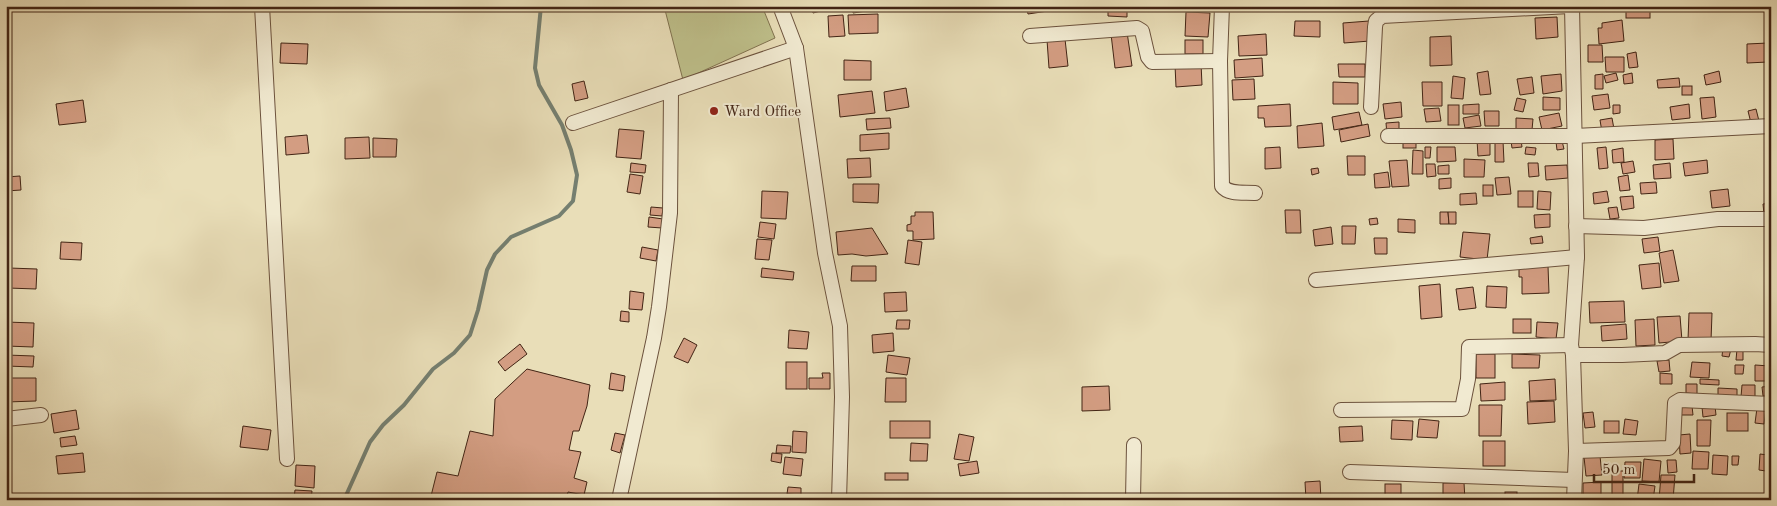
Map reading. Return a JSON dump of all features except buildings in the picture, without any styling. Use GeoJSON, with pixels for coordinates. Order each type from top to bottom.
{"type":"FeatureCollection","features":[{"type":"Feature","properties":{"kind":"street"},"geometry":{"type":"LineString","coordinates":[[262,6],[287,459]]}},
{"type":"Feature","properties":{"kind":"street"},"geometry":{"type":"LineString","coordinates":[[780,6],[796,48],[825,253],[840,326],[842,397],[838,500]]}},
{"type":"Feature","properties":{"kind":"street"},"geometry":{"type":"LineString","coordinates":[[1222,6],[1220,61],[1222,186],[1226,190],[1234,192],[1255,193]]}},
{"type":"Feature","properties":{"kind":"street"},"geometry":{"type":"LineString","coordinates":[[1371,107],[1375,27],[1376,21],[1382,16],[1571,6],[1577,257],[1572,350],[1576,451],[1574,500]]}},
{"type":"Feature","properties":{"kind":"street"},"geometry":{"type":"LineString","coordinates":[[1030,36],[1137,28],[1142,31],[1148,57],[1152,62],[1220,61]]}},
{"type":"Feature","properties":{"kind":"street"},"geometry":{"type":"LineString","coordinates":[[573,123],[796,48]]}},
{"type":"Feature","properties":{"kind":"street"},"geometry":{"type":"LineString","coordinates":[[619,500],[659,307],[670,213],[671,90]]}},
{"type":"Feature","properties":{"kind":"street"},"geometry":{"type":"LineString","coordinates":[[1388,136],[1575,136],[1771,126]]}},
{"type":"Feature","properties":{"kind":"street"},"geometry":{"type":"LineString","coordinates":[[1576,226],[1644,228],[1718,219],[1771,219]]}},
{"type":"Feature","properties":{"kind":"street"},"geometry":{"type":"LineString","coordinates":[[1316,280],[1577,257]]}},
{"type":"Feature","properties":{"kind":"street"},"geometry":{"type":"LineString","coordinates":[[1341,410],[1462,409],[1468,379],[1469,347],[1572,350],[1622,355],[1665,353],[1679,345],[1771,345]]}},
{"type":"Feature","properties":{"kind":"street"},"geometry":{"type":"LineString","coordinates":[[1576,451],[1669,448],[1673,443],[1675,403],[1680,400],[1771,404]]}},
{"type":"Feature","properties":{"kind":"street"},"geometry":{"type":"LineString","coordinates":[[6,418],[40,415]]}},
{"type":"Feature","properties":{"kind":"street"},"geometry":{"type":"LineString","coordinates":[[1133,500],[1134,445]]}},
{"type":"Feature","properties":{"kind":"street"},"geometry":{"type":"LineString","coordinates":[[1350,472],[1574,480]]}},
{"type":"Feature","properties":{"kind":"green space"},"geometry":{"type":"Polygon","coordinates":[[[664,6],[762,6],[775,38],[683,80],[664,6]]]}},
{"type":"Feature","properties":{"kind":"waterway"},"geometry":{"type":"LineString","coordinates":[[344,500],[370,442],[383,425],[404,405],[433,369],[454,353],[470,335],[487,270],[495,254],[511,237],[559,216],[573,201],[577,175],[571,150],[562,125],[539,85],[535,68],[541,6]]}},
{"type":"Feature","properties":{"kind":"place","name":"Ward Office"},"geometry":{"type":"Point","coordinates":[714,111]}}]}
